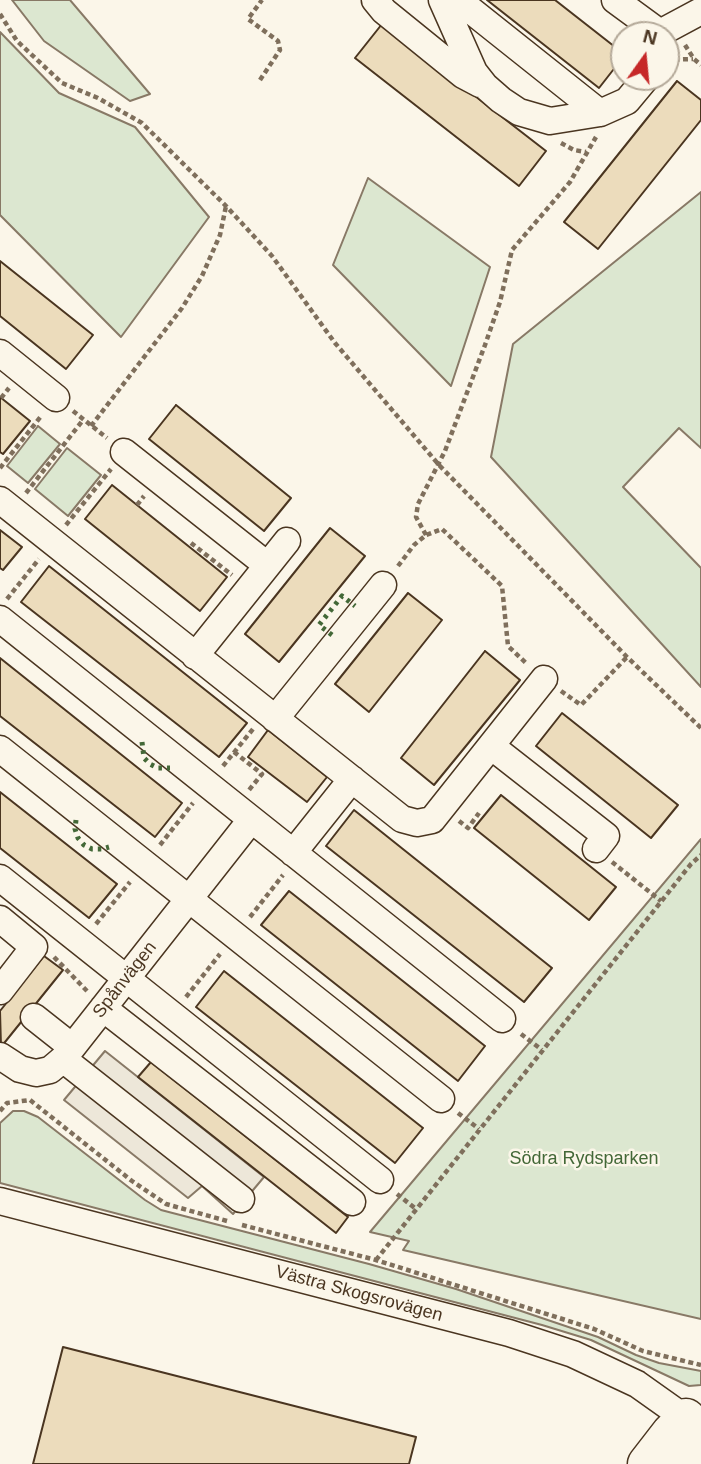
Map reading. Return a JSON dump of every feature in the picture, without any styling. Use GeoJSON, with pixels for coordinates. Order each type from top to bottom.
{"type":"FeatureCollection","features":[{"type":"Feature","properties":{"kind":"highway"},"geometry":{"type":"LineString","coordinates":[[647,1464],[671,1433],[697,1427],[690,1464]]}},
{"type":"Feature","properties":{"kind":"street"},"geometry":{"type":"LineString","coordinates":[[375,0],[384,11],[463,75],[485,86]]}},
{"type":"Feature","properties":{"kind":"street"},"geometry":{"type":"LineString","coordinates":[[615,0],[652,21]]}},
{"type":"Feature","properties":{"kind":"street"},"geometry":{"type":"LineString","coordinates":[[448,1],[474,72],[485,86],[519,112],[550,121],[600,113],[627,101],[635,91]]}},
{"type":"Feature","properties":{"kind":"street"},"geometry":{"type":"LineString","coordinates":[[448,1],[600,113]]}},
{"type":"Feature","properties":{"kind":"street"},"geometry":{"type":"LineString","coordinates":[[658,21],[701,11]]}},
{"type":"Feature","properties":{"kind":"street"},"geometry":{"type":"LineString","coordinates":[[0,354],[56,398]]}},
{"type":"Feature","properties":{"kind":"street"},"geometry":{"type":"LineString","coordinates":[[124,452],[267,565]]}},
{"type":"Feature","properties":{"kind":"street"},"geometry":{"type":"LineString","coordinates":[[6,505],[402,819],[417,823],[432,820],[544,679]]}},
{"type":"Feature","properties":{"kind":"street"},"geometry":{"type":"LineString","coordinates":[[195,656],[287,541]]}},
{"type":"Feature","properties":{"kind":"street"},"geometry":{"type":"LineString","coordinates":[[271,715],[383,584]]}},
{"type":"Feature","properties":{"kind":"street"},"geometry":{"type":"LineString","coordinates":[[0,619],[502,1019]]}},
{"type":"Feature","properties":{"kind":"street"},"geometry":{"type":"LineString","coordinates":[[491,746],[606,836],[596,849]]}},
{"type":"Feature","properties":{"kind":"street"},"geometry":{"type":"LineString","coordinates":[[0,749],[441,1099]]}},
{"type":"Feature","properties":{"kind":"street"},"geometry":{"type":"LineString","coordinates":[[293,853],[352,779]]}},
{"type":"Feature","properties":{"kind":"street","name":"Spånvägen"},"geometry":{"type":"LineString","coordinates":[[0,1056],[20,1069],[36,1073],[50,1070],[68,1053],[232,846],[243,813]]}},
{"type":"Feature","properties":{"kind":"street"},"geometry":{"type":"LineString","coordinates":[[0,878],[380,1180]]}},
{"type":"Feature","properties":{"kind":"street"},"geometry":{"type":"LineString","coordinates":[[0,919],[34,947],[0,991]]}},
{"type":"Feature","properties":{"kind":"street"},"geometry":{"type":"LineString","coordinates":[[103,1008],[352,1202]]}},
{"type":"Feature","properties":{"kind":"street"},"geometry":{"type":"LineString","coordinates":[[34,1017],[68,1053],[241,1199]]}},
{"type":"Feature","properties":{"kind":"street","name":"Västra Skogsrovägen"},"geometry":{"type":"LineString","coordinates":[[0,1202],[509,1333],[573,1354],[616,1373],[659,1398],[697,1427]]}},
{"type":"Feature","properties":{"kind":"path"},"geometry":{"type":"LineString","coordinates":[[260,80],[281,50],[278,41],[248,19],[262,0]]}},
{"type":"Feature","properties":{"kind":"path"},"geometry":{"type":"LineString","coordinates":[[0,14],[17,41],[62,83],[98,98],[142,123],[226,206],[272,256],[335,343],[439,465],[627,657],[701,728]]}},
{"type":"Feature","properties":{"kind":"path"},"geometry":{"type":"LineString","coordinates":[[680,60],[694,60]]}},
{"type":"Feature","properties":{"kind":"path"},"geometry":{"type":"LineString","coordinates":[[426,535],[416,517],[418,504],[439,465],[500,302],[512,250],[570,182],[598,133],[600,113]]}},
{"type":"Feature","properties":{"kind":"path"},"geometry":{"type":"LineString","coordinates":[[91,426],[182,308],[202,276],[220,235],[226,206]]}},
{"type":"Feature","properties":{"kind":"path"},"geometry":{"type":"LineString","coordinates":[[0,468],[56,398],[124,452]]}},
{"type":"Feature","properties":{"kind":"path"},"geometry":{"type":"LineString","coordinates":[[6,505],[83,420]]}},
{"type":"Feature","properties":{"kind":"path"},"geometry":{"type":"LineString","coordinates":[[383,584],[414,545],[426,535],[442,529],[502,586],[508,646],[544,679],[580,705],[627,657]]}},
{"type":"Feature","properties":{"kind":"path"},"geometry":{"type":"LineString","coordinates":[[191,543],[249,588]]}},
{"type":"Feature","properties":{"kind":"path"},"geometry":{"type":"LineString","coordinates":[[64,965],[234,751],[271,715]]}},
{"type":"Feature","properties":{"kind":"path"},"geometry":{"type":"LineString","coordinates":[[234,751],[262,775],[243,813]]}},
{"type":"Feature","properties":{"kind":"path"},"geometry":{"type":"LineString","coordinates":[[376,1260],[691,864],[701,855]]}},
{"type":"Feature","properties":{"kind":"path"},"geometry":{"type":"LineString","coordinates":[[34,947],[64,965],[103,1008]]}},
{"type":"Feature","properties":{"kind":"path"},"geometry":{"type":"LineString","coordinates":[[0,1111],[7,1103],[30,1100],[132,1181],[166,1204],[376,1260],[594,1329],[643,1351],[701,1365]]}},
{"type":"Feature","properties":{"kind":"green space"},"geometry":{"type":"Polygon","coordinates":[[[12,0],[70,0],[150,94],[130,101],[44,41],[12,0]]]}},
{"type":"Feature","properties":{"kind":"green space"},"geometry":{"type":"Polygon","coordinates":[[[0,32],[59,93],[135,127],[209,217],[121,337],[0,215],[0,32]]]}},
{"type":"Feature","properties":{"kind":"green space"},"geometry":{"type":"Polygon","coordinates":[[[368,178],[490,267],[451,386],[333,265],[368,178]]]}},
{"type":"Feature","properties":{"kind":"green space"},"geometry":{"type":"Polygon","coordinates":[[[701,192],[701,448],[679,428],[623,487],[701,568],[701,687],[491,457],[513,344],[701,192]]]}},
{"type":"Feature","properties":{"kind":"green space"},"geometry":{"type":"Polygon","coordinates":[[[38,426],[60,444],[28,483],[7,466],[38,426]]]}},
{"type":"Feature","properties":{"kind":"green space"},"geometry":{"type":"Polygon","coordinates":[[[67,448],[101,475],[68,516],[35,489],[67,448]]]}},
{"type":"Feature","properties":{"kind":"green space","name":"Södra Rydsparken"},"geometry":{"type":"Polygon","coordinates":[[[701,839],[701,1319],[403,1250],[409,1241],[370,1232],[701,839]]]}},
{"type":"Feature","properties":{"kind":"green space"},"geometry":{"type":"Polygon","coordinates":[[[13,1111],[24,1111],[38,1117],[161,1210],[456,1289],[598,1337],[659,1363],[701,1371],[701,1385],[689,1386],[591,1340],[542,1325],[0,1183],[0,1123],[13,1111]]]}},
{"type":"Feature","properties":{"kind":"shaded area"},"geometry":{"type":"Polygon","coordinates":[[[105,1051],[264,1177],[233,1214],[202,1186],[188,1198],[64,1100],[105,1051]]]}},
{"type":"Feature","properties":{"kind":"building"},"geometry":{"type":"Polygon","coordinates":[[[487,0],[555,0],[610,43],[610,74],[599,88],[487,0]]]}},
{"type":"Feature","properties":{"kind":"building"},"geometry":{"type":"Polygon","coordinates":[[[382,24],[546,151],[519,186],[355,58],[382,24]]]}},
{"type":"Feature","properties":{"kind":"building"},"geometry":{"type":"Polygon","coordinates":[[[680,83],[701,100],[701,120],[598,249],[564,222],[669,91],[680,91],[680,83]]]}},
{"type":"Feature","properties":{"kind":"building"},"geometry":{"type":"Polygon","coordinates":[[[0,261],[93,335],[66,369],[0,316],[0,261]]]}},
{"type":"Feature","properties":{"kind":"building"},"geometry":{"type":"Polygon","coordinates":[[[0,397],[30,421],[3,454],[0,452],[0,397]]]}},
{"type":"Feature","properties":{"kind":"building"},"geometry":{"type":"Polygon","coordinates":[[[176,405],[291,498],[264,531],[149,439],[176,405]]]}},
{"type":"Feature","properties":{"kind":"building"},"geometry":{"type":"Polygon","coordinates":[[[112,485],[227,577],[200,611],[85,519],[112,485]]]}},
{"type":"Feature","properties":{"kind":"building"},"geometry":{"type":"Polygon","coordinates":[[[330,528],[365,556],[279,662],[245,634],[330,528]]]}},
{"type":"Feature","properties":{"kind":"building"},"geometry":{"type":"Polygon","coordinates":[[[0,530],[22,547],[3,570],[0,568],[0,530]]]}},
{"type":"Feature","properties":{"kind":"building"},"geometry":{"type":"Polygon","coordinates":[[[49,566],[247,723],[219,757],[21,602],[49,566]]]}},
{"type":"Feature","properties":{"kind":"building"},"geometry":{"type":"Polygon","coordinates":[[[408,593],[442,620],[369,712],[335,684],[408,593]]]}},
{"type":"Feature","properties":{"kind":"building"},"geometry":{"type":"Polygon","coordinates":[[[485,651],[520,680],[434,785],[401,758],[485,651]]]}},
{"type":"Feature","properties":{"kind":"building"},"geometry":{"type":"Polygon","coordinates":[[[0,658],[182,803],[155,837],[0,716],[0,658]]]}},
{"type":"Feature","properties":{"kind":"building"},"geometry":{"type":"Polygon","coordinates":[[[562,713],[678,805],[651,838],[536,746],[562,713]]]}},
{"type":"Feature","properties":{"kind":"building"},"geometry":{"type":"Polygon","coordinates":[[[268,730],[327,777],[307,802],[248,757],[268,730]]]}},
{"type":"Feature","properties":{"kind":"building"},"geometry":{"type":"Polygon","coordinates":[[[0,792],[117,884],[89,918],[0,848],[0,792]]]}},
{"type":"Feature","properties":{"kind":"building"},"geometry":{"type":"Polygon","coordinates":[[[501,795],[616,887],[589,920],[474,828],[501,795]]]}},
{"type":"Feature","properties":{"kind":"building"},"geometry":{"type":"Polygon","coordinates":[[[354,810],[552,968],[524,1002],[326,846],[354,810]]]}},
{"type":"Feature","properties":{"kind":"building"},"geometry":{"type":"Polygon","coordinates":[[[289,891],[485,1046],[458,1081],[261,925],[289,891]]]}},
{"type":"Feature","properties":{"kind":"building"},"geometry":{"type":"Polygon","coordinates":[[[44,956],[63,970],[1,1047],[0,1011],[44,956]]]}},
{"type":"Feature","properties":{"kind":"building"},"geometry":{"type":"Polygon","coordinates":[[[224,971],[423,1128],[395,1163],[196,1007],[224,971]]]}},
{"type":"Feature","properties":{"kind":"building"},"geometry":{"type":"Polygon","coordinates":[[[151,1062],[348,1217],[336,1233],[138,1077],[151,1062]]]}},
{"type":"Feature","properties":{"kind":"building"},"geometry":{"type":"Polygon","coordinates":[[[63,1347],[416,1437],[409,1464],[33,1464],[63,1347]]]}},
{"type":"Feature","properties":{"kind":"hedge"},"geometry":{"type":"LineString","coordinates":[[332,635],[319,625],[342,596],[355,606]]}},
{"type":"Feature","properties":{"kind":"hedge"},"geometry":{"type":"LineString","coordinates":[[142,742],[144,758],[150,764],[158,768],[170,768]]}},
{"type":"Feature","properties":{"kind":"hedge"},"geometry":{"type":"LineString","coordinates":[[76,820],[75,829],[84,845],[92,849],[109,847]]}}]}
